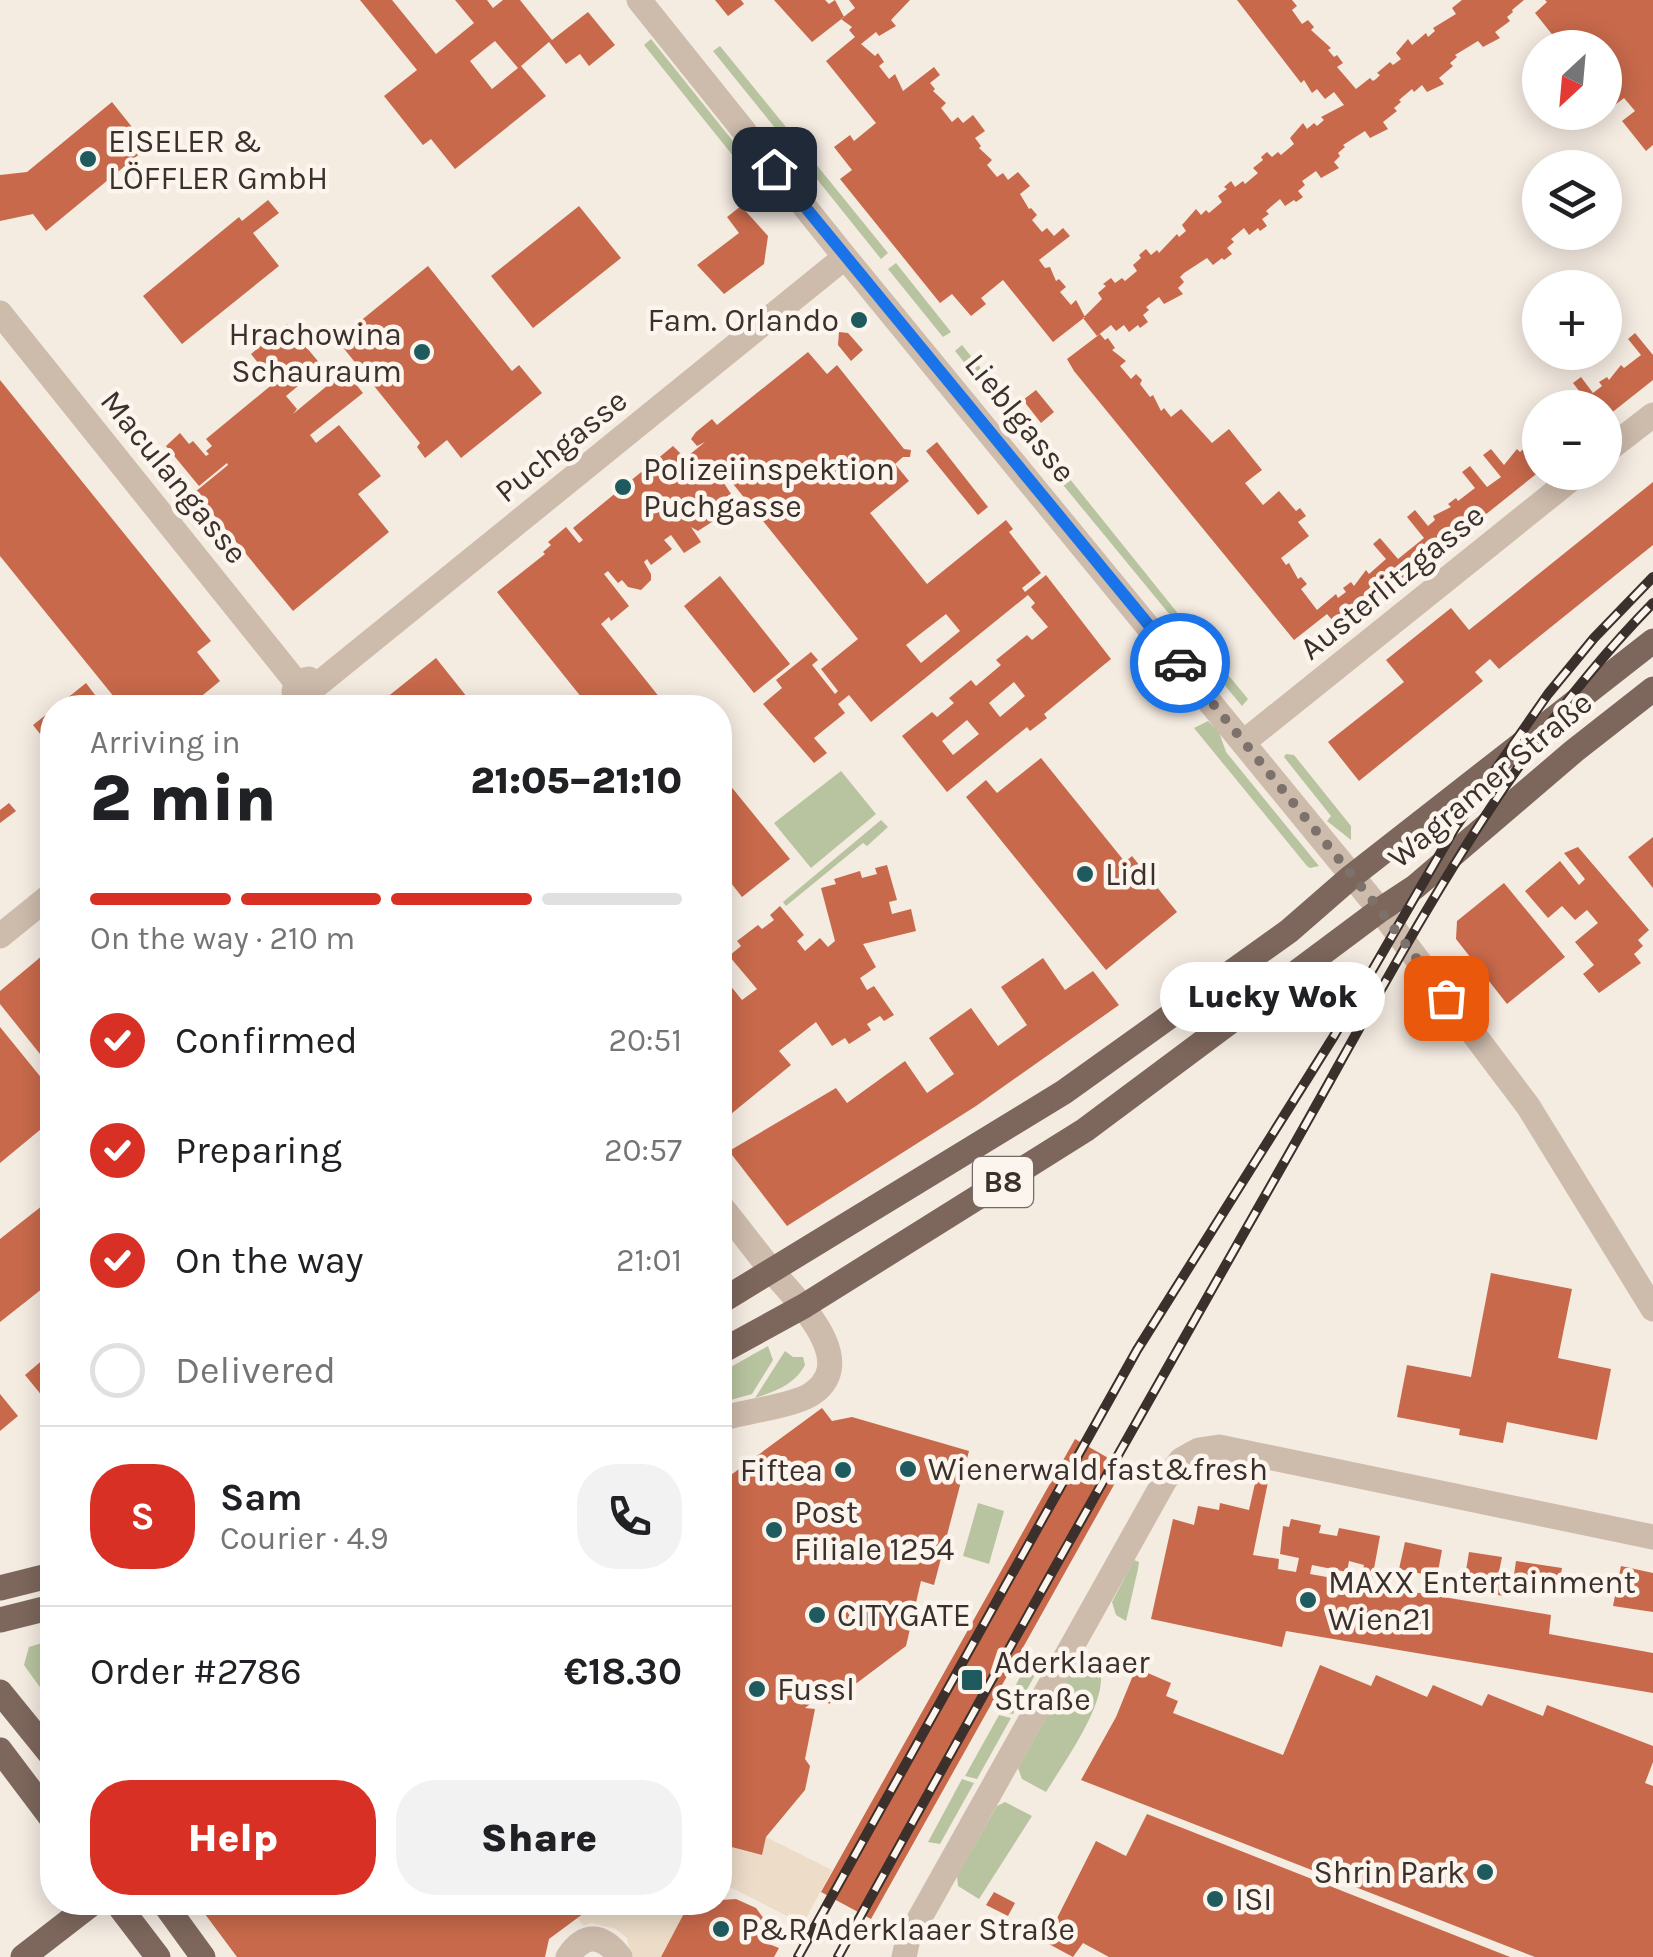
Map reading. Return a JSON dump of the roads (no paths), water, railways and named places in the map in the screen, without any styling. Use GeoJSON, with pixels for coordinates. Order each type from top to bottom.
{"type":"FeatureCollection","features":[{"type":"Feature","properties":{"kind":"main road","name":"Wagramer Straße"},"geometry":{"type":"LineString","coordinates":[[732,1295],[1064,1092],[1289,931],[1351,876],[1653,640]]}},
{"type":"Feature","properties":{"kind":"main road","name":"Wagramer Straße"},"geometry":{"type":"LineString","coordinates":[[732,1345],[804,1306],[1085,1130],[1415,887],[1653,689]]}},
{"type":"Feature","properties":{"kind":"main road"},"geometry":{"type":"LineString","coordinates":[[0,1588],[40,1579]]}},
{"type":"Feature","properties":{"kind":"main road"},"geometry":{"type":"LineString","coordinates":[[0,1620],[40,1611]]}},
{"type":"Feature","properties":{"kind":"main road"},"geometry":{"type":"LineString","coordinates":[[0,1692],[40,1741]]}},
{"type":"Feature","properties":{"kind":"main road"},"geometry":{"type":"LineString","coordinates":[[0,1750],[40,1803]]}},
{"type":"Feature","properties":{"kind":"main road"},"geometry":{"type":"LineString","coordinates":[[22,1957],[77,1915]]}},
{"type":"Feature","properties":{"kind":"main road"},"geometry":{"type":"LineString","coordinates":[[126,1915],[158,1957]]}},
{"type":"Feature","properties":{"kind":"main road"},"geometry":{"type":"LineString","coordinates":[[172,1915],[203,1957]]}},
{"type":"Feature","properties":{"kind":"street","name":"Lieblgasse"},"geometry":{"type":"LineString","coordinates":[[639,0],[1380,910],[1528,1106],[1653,1308]]}},
{"type":"Feature","properties":{"kind":"street","name":"Puchgasse"},"geometry":{"type":"LineString","coordinates":[[305,695],[845,257]]}},
{"type":"Feature","properties":{"kind":"street","name":"Maculangasse"},"geometry":{"type":"LineString","coordinates":[[0,313],[301,695]]}},
{"type":"Feature","properties":{"kind":"street"},"geometry":{"type":"LineString","coordinates":[[1622,439],[1653,415]]}},
{"type":"Feature","properties":{"kind":"street","name":"Austerlitzgasse"},"geometry":{"type":"LineString","coordinates":[[1245,742],[1558,490]]}},
{"type":"Feature","properties":{"kind":"street"},"geometry":{"type":"LineString","coordinates":[[0,936],[40,904]]}},
{"type":"Feature","properties":{"kind":"street"},"geometry":{"type":"LineString","coordinates":[[732,1220],[804,1306],[828,1354],[826,1376],[816,1390],[797,1400],[732,1415]]}},
{"type":"Feature","properties":{"kind":"street"},"geometry":{"type":"LineString","coordinates":[[904,1957],[908,1940],[975,1815],[1140,1519],[1181,1460],[1199,1450],[1219,1446],[1653,1537]]}},
{"type":"Feature","properties":{"kind":"street"},"geometry":{"type":"LineString","coordinates":[[568,1957],[579,1943],[592,1938],[608,1942],[620,1957]]}},
{"type":"Feature","properties":{"kind":"railway"},"geometry":{"type":"LineString","coordinates":[[798,1957],[1137,1350],[1334,1036],[1455,828],[1548,694],[1594,638],[1653,577]]}},
{"type":"Feature","properties":{"kind":"railway"},"geometry":{"type":"LineString","coordinates":[[838,1957],[1409,940],[1497,798],[1545,730],[1653,603]]}},
{"type":"Feature","properties":{"kind":"place","name":"EISELER & LÖFFLER GmbH"},"geometry":{"type":"Point","coordinates":[88,159]}},
{"type":"Feature","properties":{"kind":"place","name":"Fam. Orlando"},"geometry":{"type":"Point","coordinates":[859,320]}},
{"type":"Feature","properties":{"kind":"place","name":"Hrachowina Schauraum"},"geometry":{"type":"Point","coordinates":[422,352]}},
{"type":"Feature","properties":{"kind":"place","name":"Polizeiinspektion Puchgasse"},"geometry":{"type":"Point","coordinates":[623,487]}},
{"type":"Feature","properties":{"kind":"place","name":"Lidl"},"geometry":{"type":"Point","coordinates":[1085,874]}},
{"type":"Feature","properties":{"kind":"place","name":"Lucky Wok"},"geometry":{"type":"Point","coordinates":[1446,998]}},
{"type":"Feature","properties":{"kind":"place","name":"Wienerwald fast&fresh"},"geometry":{"type":"Point","coordinates":[908,1469]}},
{"type":"Feature","properties":{"kind":"place","name":"Fiftea"},"geometry":{"type":"Point","coordinates":[843,1470]}},
{"type":"Feature","properties":{"kind":"place","name":"Post Filiale 1254"},"geometry":{"type":"Point","coordinates":[774,1530]}},
{"type":"Feature","properties":{"kind":"place","name":"MAXX Entertainment Wien21"},"geometry":{"type":"Point","coordinates":[1308,1600]}},
{"type":"Feature","properties":{"kind":"place","name":"CITYGATE"},"geometry":{"type":"Point","coordinates":[817,1615]}},
{"type":"Feature","properties":{"kind":"place","name":"Aderklaaer Straße"},"geometry":{"type":"Point","coordinates":[972,1680]}},
{"type":"Feature","properties":{"kind":"place","name":"Fussl"},"geometry":{"type":"Point","coordinates":[757,1689]}},
{"type":"Feature","properties":{"kind":"place","name":"Shrin Park"},"geometry":{"type":"Point","coordinates":[1485,1872]}},
{"type":"Feature","properties":{"kind":"place","name":"ISI"},"geometry":{"type":"Point","coordinates":[1215,1899]}},
{"type":"Feature","properties":{"kind":"place","name":"P&R Aderklaaer Straße"},"geometry":{"type":"Point","coordinates":[721,1929]}}]}
